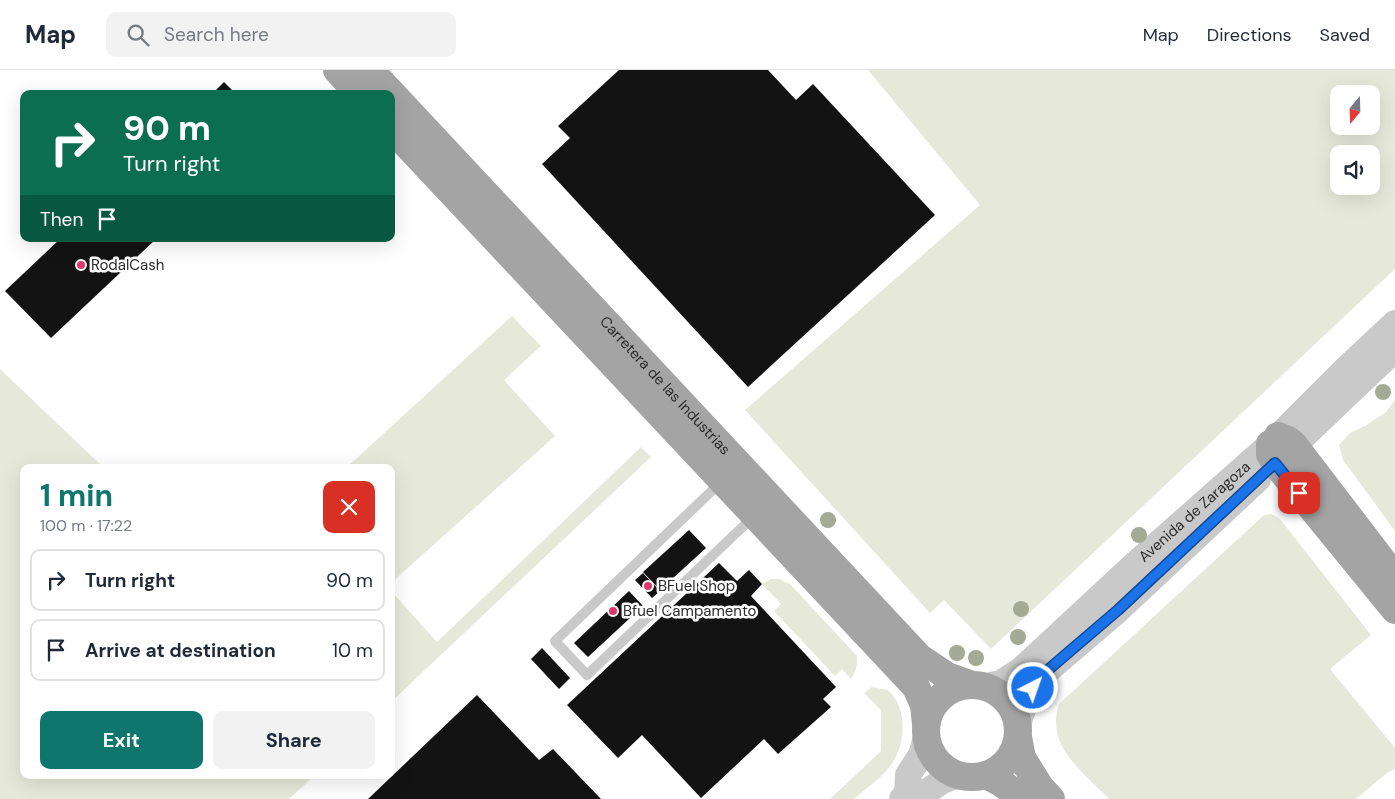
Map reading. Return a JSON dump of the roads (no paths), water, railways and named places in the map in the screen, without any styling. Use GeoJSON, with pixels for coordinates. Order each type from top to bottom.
{"type":"FeatureCollection","features":[{"type":"Feature","properties":{"kind":"main road"},"geometry":{"type":"LineString","coordinates":[[337,70],[355,90]]}},
{"type":"Feature","properties":{"kind":"main road","name":"Carretera de las Industrias"},"geometry":{"type":"LineString","coordinates":[[370,70],[389,90]]}},
{"type":"Feature","properties":{"kind":"main road","name":"Carretera de las Industrias"},"geometry":{"type":"LineString","coordinates":[[395,97],[920,658],[947,676],[979,686]]}},
{"type":"Feature","properties":{"kind":"main road","name":"Carretera de las Industrias"},"geometry":{"type":"LineString","coordinates":[[395,132],[916,687],[924,705],[926,731]]}},
{"type":"Feature","properties":{"kind":"main road"},"geometry":{"type":"LineString","coordinates":[[1279,447],[1395,576]]}},
{"type":"Feature","properties":{"kind":"main road"},"geometry":{"type":"LineString","coordinates":[[1279,447],[1395,610]]}},
{"type":"Feature","properties":{"kind":"main road"},"geometry":{"type":"LineString","coordinates":[[1024,799],[1001,782],[947,770],[937,761],[930,750],[926,731],[930,712],[937,701],[947,692],[959,686],[979,686],[997,692],[1007,700],[1014,712],[1022,758],[1040,787],[1051,799]]}},
{"type":"Feature","properties":{"kind":"main road"},"geometry":{"type":"LineString","coordinates":[[973,775],[998,770],[1014,750],[1018,731]]}},
{"type":"Feature","properties":{"kind":"street","name":"Avenida de Zaragoza"},"geometry":{"type":"LineString","coordinates":[[1018,731],[1026,701],[1042,675],[1118,610],[1279,447],[1346,368],[1395,323]]}},
{"type":"Feature","properties":{"kind":"street","name":"Avenida de Zaragoza"},"geometry":{"type":"LineString","coordinates":[[979,686],[1001,683],[1021,670],[1133,566],[1395,349]]}},
{"type":"Feature","properties":{"kind":"street"},"geometry":{"type":"LineString","coordinates":[[926,731],[921,755],[908,775],[904,797],[928,791],[942,780],[973,775]]}},
{"type":"Feature","properties":{"kind":"lane"},"geometry":{"type":"LineString","coordinates":[[723,481],[555,641],[587,675],[755,515]]}},
{"type":"Feature","properties":{"kind":"place","name":"RodalCash"},"geometry":{"type":"Point","coordinates":[81,265]}},
{"type":"Feature","properties":{"kind":"place","name":"BFuel Shop"},"geometry":{"type":"Point","coordinates":[648,586]}},
{"type":"Feature","properties":{"kind":"place","name":"Bfuel Campamento"},"geometry":{"type":"Point","coordinates":[613,611]}}]}
